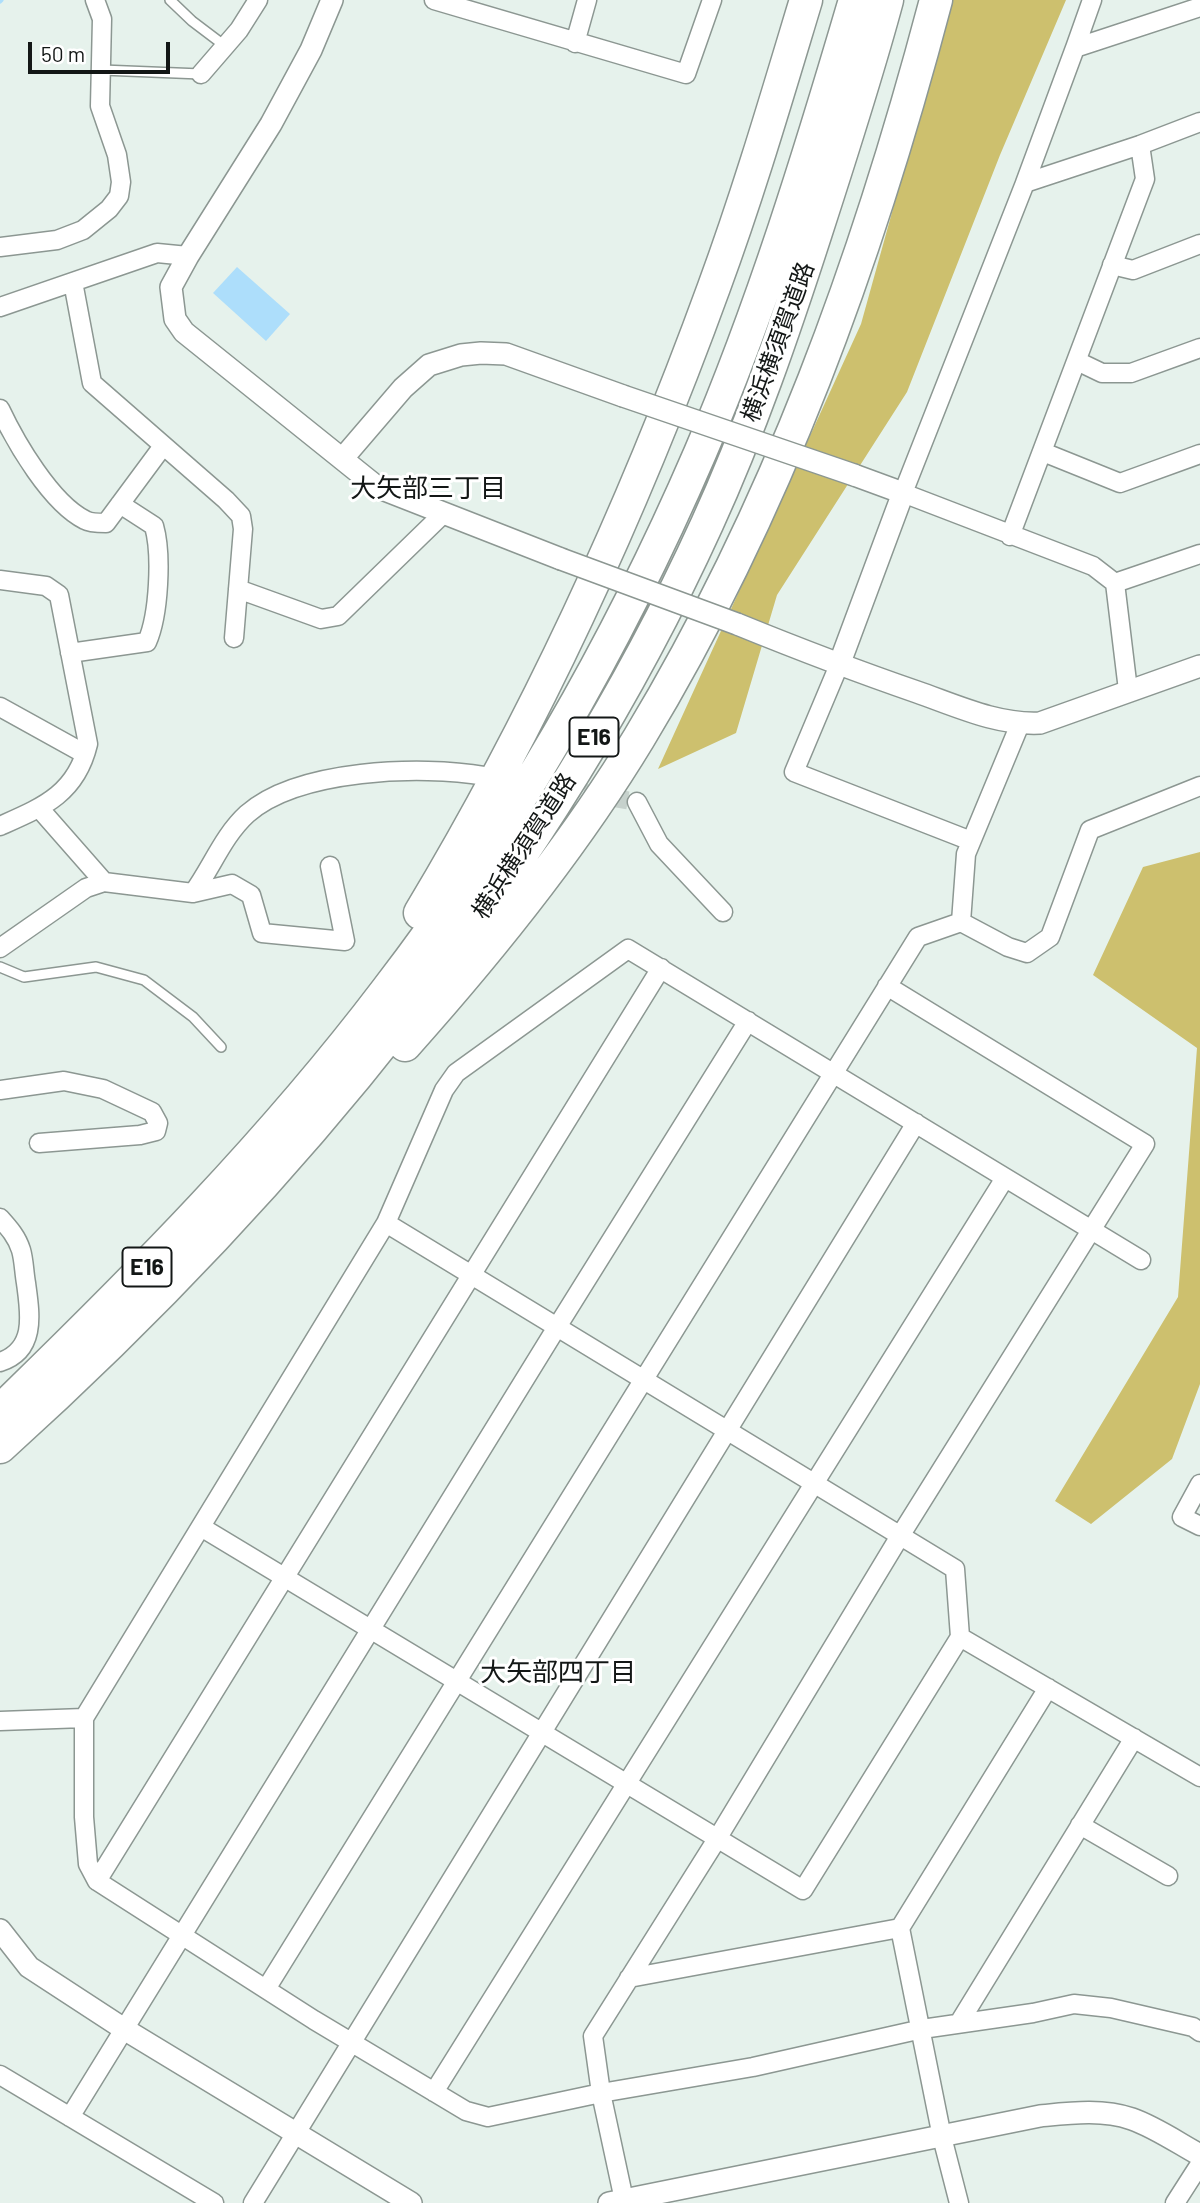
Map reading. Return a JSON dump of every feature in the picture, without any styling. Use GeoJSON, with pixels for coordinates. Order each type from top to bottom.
{"type":"FeatureCollection","features":[{"type":"Feature","properties":{"kind":"highway"},"geometry":{"type":"LineString","coordinates":[[286,1116],[409,932],[449,865],[561,654],[646,461],[694,341],[746,195],[806,0]]}},
{"type":"Feature","properties":{"kind":"highway","name":"横浜横須賀道路"},"geometry":{"type":"LineString","coordinates":[[5,1431],[286,1116],[388,989],[463,885],[563,725],[638,586],[701,451],[745,340],[808,159],[855,0]]}},
{"type":"Feature","properties":{"kind":"highway","name":"横浜横須賀道路"},"geometry":{"type":"LineString","coordinates":[[5,1431],[98,1357],[216,1236],[368,1063],[519,858],[599,729],[655,630],[706,527],[736,457],[788,318],[867,74],[887,0]]}},
{"type":"Feature","properties":{"kind":"highway"},"geometry":{"type":"LineString","coordinates":[[98,1357],[190,1282],[275,1194],[506,925],[587,817],[639,739],[695,641],[746,542],[817,374],[867,234],[936,0]]}},
{"type":"Feature","properties":{"kind":"street"},"geometry":{"type":"LineString","coordinates":[[0,247],[57,240],[83,230],[109,209],[119,196],[121,182],[117,155],[100,106],[102,19],[95,0]]}},
{"type":"Feature","properties":{"kind":"street"},"geometry":{"type":"LineString","coordinates":[[201,74],[239,30],[258,0]]}},
{"type":"Feature","properties":{"kind":"street"},"geometry":{"type":"LineString","coordinates":[[332,0],[311,50],[271,124],[171,287],[175,319],[184,332],[377,487],[839,665],[985,716],[1020,724],[1040,723],[1200,666]]}},
{"type":"Feature","properties":{"kind":"street"},"geometry":{"type":"LineString","coordinates":[[434,0],[468,5],[575,43],[686,74],[712,0]]}},
{"type":"Feature","properties":{"kind":"street"},"geometry":{"type":"LineString","coordinates":[[575,43],[587,0]]}},
{"type":"Feature","properties":{"kind":"street"},"geometry":{"type":"LineString","coordinates":[[971,841],[794,772],[839,665],[903,493],[1025,183],[1092,0]]}},
{"type":"Feature","properties":{"kind":"street"},"geometry":{"type":"LineString","coordinates":[[1075,48],[1200,7]]}},
{"type":"Feature","properties":{"kind":"street"},"geometry":{"type":"LineString","coordinates":[[1025,183],[1200,122]]}},
{"type":"Feature","properties":{"kind":"street"},"geometry":{"type":"LineString","coordinates":[[1010,536],[1145,179],[1140,145]]}},
{"type":"Feature","properties":{"kind":"street"},"geometry":{"type":"LineString","coordinates":[[1112,265],[1133,270],[1200,244]]}},
{"type":"Feature","properties":{"kind":"street"},"geometry":{"type":"LineString","coordinates":[[0,307],[157,253],[188,256]]}},
{"type":"Feature","properties":{"kind":"street"},"geometry":{"type":"LineString","coordinates":[[73,282],[92,383],[241,516],[243,529],[234,638]]}},
{"type":"Feature","properties":{"kind":"street"},"geometry":{"type":"LineString","coordinates":[[1077,361],[1102,373],[1131,373],[1200,348]]}},
{"type":"Feature","properties":{"kind":"street"},"geometry":{"type":"LineString","coordinates":[[343,458],[403,388],[429,365],[461,355],[506,354],[854,475],[1093,566],[1115,583],[1128,690]]}},
{"type":"Feature","properties":{"kind":"street"},"geometry":{"type":"LineString","coordinates":[[0,409],[36,471],[58,499],[86,521],[106,523],[163,446]]}},
{"type":"Feature","properties":{"kind":"street"},"geometry":{"type":"LineString","coordinates":[[1042,452],[1120,483],[1200,454]]}},
{"type":"Feature","properties":{"kind":"street"},"geometry":{"type":"LineString","coordinates":[[71,653],[147,642],[154,625],[159,543],[154,526],[120,504]]}},
{"type":"Feature","properties":{"kind":"street"},"geometry":{"type":"LineString","coordinates":[[238,589],[321,619],[338,616],[444,513]]}},
{"type":"Feature","properties":{"kind":"street"},"geometry":{"type":"LineString","coordinates":[[1115,583],[1200,554]]}},
{"type":"Feature","properties":{"kind":"street"},"geometry":{"type":"LineString","coordinates":[[0,580],[46,586],[59,595],[88,744],[83,763],[66,789],[39,808],[0,826]]}},
{"type":"Feature","properties":{"kind":"street"},"geometry":{"type":"LineString","coordinates":[[0,707],[85,754]]}},
{"type":"Feature","properties":{"kind":"street"},"geometry":{"type":"LineString","coordinates":[[961,922],[966,854],[1020,724]]}},
{"type":"Feature","properties":{"kind":"street"},"geometry":{"type":"LineString","coordinates":[[193,892],[206,875],[223,841],[248,813],[296,786],[376,772],[457,771],[485,776]]}},
{"type":"Feature","properties":{"kind":"street"},"geometry":{"type":"LineString","coordinates":[[266,1989],[918,937],[961,922],[1007,947],[1027,953],[1050,937],[1090,830],[1200,786]]}},
{"type":"Feature","properties":{"kind":"street"},"geometry":{"type":"LineString","coordinates":[[637,802],[659,844],[723,912]]}},
{"type":"Feature","properties":{"kind":"street"},"geometry":{"type":"LineString","coordinates":[[39,808],[104,882]]}},
{"type":"Feature","properties":{"kind":"street"},"geometry":{"type":"LineString","coordinates":[[0,948],[86,888],[104,882],[193,892],[232,884],[251,895],[262,933],[345,941],[330,866]]}},
{"type":"Feature","properties":{"kind":"street"},"geometry":{"type":"LineString","coordinates":[[1141,1260],[628,949],[456,1073],[444,1090],[386,1223],[84,1718],[85,1828],[88,1864],[97,1881],[351,2043],[466,2111],[488,2117],[601,2093],[753,2067],[922,2029],[1033,2013],[1074,2004],[1141,2015],[1193,2027],[1200,2032]]}},
{"type":"Feature","properties":{"kind":"street"},"geometry":{"type":"LineString","coordinates":[[97,1881],[661,968]]}},
{"type":"Feature","properties":{"kind":"street"},"geometry":{"type":"LineString","coordinates":[[887,986],[1145,1144],[593,2036],[616,2202],[1040,2116],[1103,2112],[1134,2119],[1200,2155]]}},
{"type":"Feature","properties":{"kind":"street"},"geometry":{"type":"LineString","coordinates":[[70,2117],[748,1021]]}},
{"type":"Feature","properties":{"kind":"street"},"geometry":{"type":"LineString","coordinates":[[0,1090],[64,1081],[103,1088],[152,1112],[158,1123],[156,1131],[140,1135],[39,1143]]}},
{"type":"Feature","properties":{"kind":"street"},"geometry":{"type":"LineString","coordinates":[[253,2203],[916,1123]]}},
{"type":"Feature","properties":{"kind":"street"},"geometry":{"type":"LineString","coordinates":[[434,2092],[1006,1178]]}},
{"type":"Feature","properties":{"kind":"street"},"geometry":{"type":"LineString","coordinates":[[0,1219],[13,1232],[21,1250],[31,1318],[27,1340],[9,1359],[0,1362]]}},
{"type":"Feature","properties":{"kind":"street"},"geometry":{"type":"LineString","coordinates":[[201,1527],[803,1890],[960,1637],[954,1569],[386,1223]]}},
{"type":"Feature","properties":{"kind":"street"},"geometry":{"type":"LineString","coordinates":[[1200,1485],[1182,1517],[1200,1526]]}},
{"type":"Feature","properties":{"kind":"street"},"geometry":{"type":"LineString","coordinates":[[960,1637],[1200,1776]]}},
{"type":"Feature","properties":{"kind":"street"},"geometry":{"type":"LineString","coordinates":[[959,2203],[942,2137],[900,1928],[1048,1688]]}},
{"type":"Feature","properties":{"kind":"street"},"geometry":{"type":"LineString","coordinates":[[0,1721],[84,1718]]}},
{"type":"Feature","properties":{"kind":"street"},"geometry":{"type":"LineString","coordinates":[[959,2023],[1133,1738]]}},
{"type":"Feature","properties":{"kind":"street"},"geometry":{"type":"LineString","coordinates":[[1080,1825],[1168,1876]]}},
{"type":"Feature","properties":{"kind":"street"},"geometry":{"type":"LineString","coordinates":[[629,1978],[900,1928]]}},
{"type":"Feature","properties":{"kind":"street"},"geometry":{"type":"LineString","coordinates":[[0,1930],[29,1967],[124,2029],[411,2203]]}},
{"type":"Feature","properties":{"kind":"street"},"geometry":{"type":"LineString","coordinates":[[0,2075],[214,2203]]}},
{"type":"Feature","properties":{"kind":"street"},"geometry":{"type":"LineString","coordinates":[[1175,2203],[1200,2164]]}},
{"type":"Feature","properties":{"kind":"lane"},"geometry":{"type":"LineString","coordinates":[[170,0],[191,21],[225,46]]}},
{"type":"Feature","properties":{"kind":"lane"},"geometry":{"type":"LineString","coordinates":[[102,70],[201,74]]}},
{"type":"Feature","properties":{"kind":"lane"},"geometry":{"type":"LineString","coordinates":[[0,967],[24,978],[96,967],[144,980],[193,1017],[222,1047]]}},
{"type":"Feature","properties":{"kind":"shaded area"},"geometry":{"type":"Polygon","coordinates":[[[951,0],[1066,0],[1000,155],[907,392],[777,595],[736,733],[658,769],[861,324],[951,0]]]}},
{"type":"Feature","properties":{"kind":"shaded area"},"geometry":{"type":"Polygon","coordinates":[[[1200,852],[1200,1384],[1172,1459],[1091,1524],[1055,1501],[1178,1297],[1197,1048],[1093,975],[1143,867],[1200,852]]]}},
{"type":"Feature","properties":{"kind":"water"},"geometry":{"type":"Polygon","coordinates":[[[237,267],[290,314],[266,341],[213,293],[237,267]]]}},
{"type":"Feature","properties":{"kind":"tunnel"},"geometry":{"type":"LineString","coordinates":[[557,788],[637,802]]}},
{"type":"Feature","properties":{"kind":"district","name":"大矢部三丁目"},"geometry":{"type":"Point","coordinates":[428,488]}},
{"type":"Feature","properties":{"kind":"district","name":"大矢部四丁目"},"geometry":{"type":"Point","coordinates":[558,1672]}}]}
